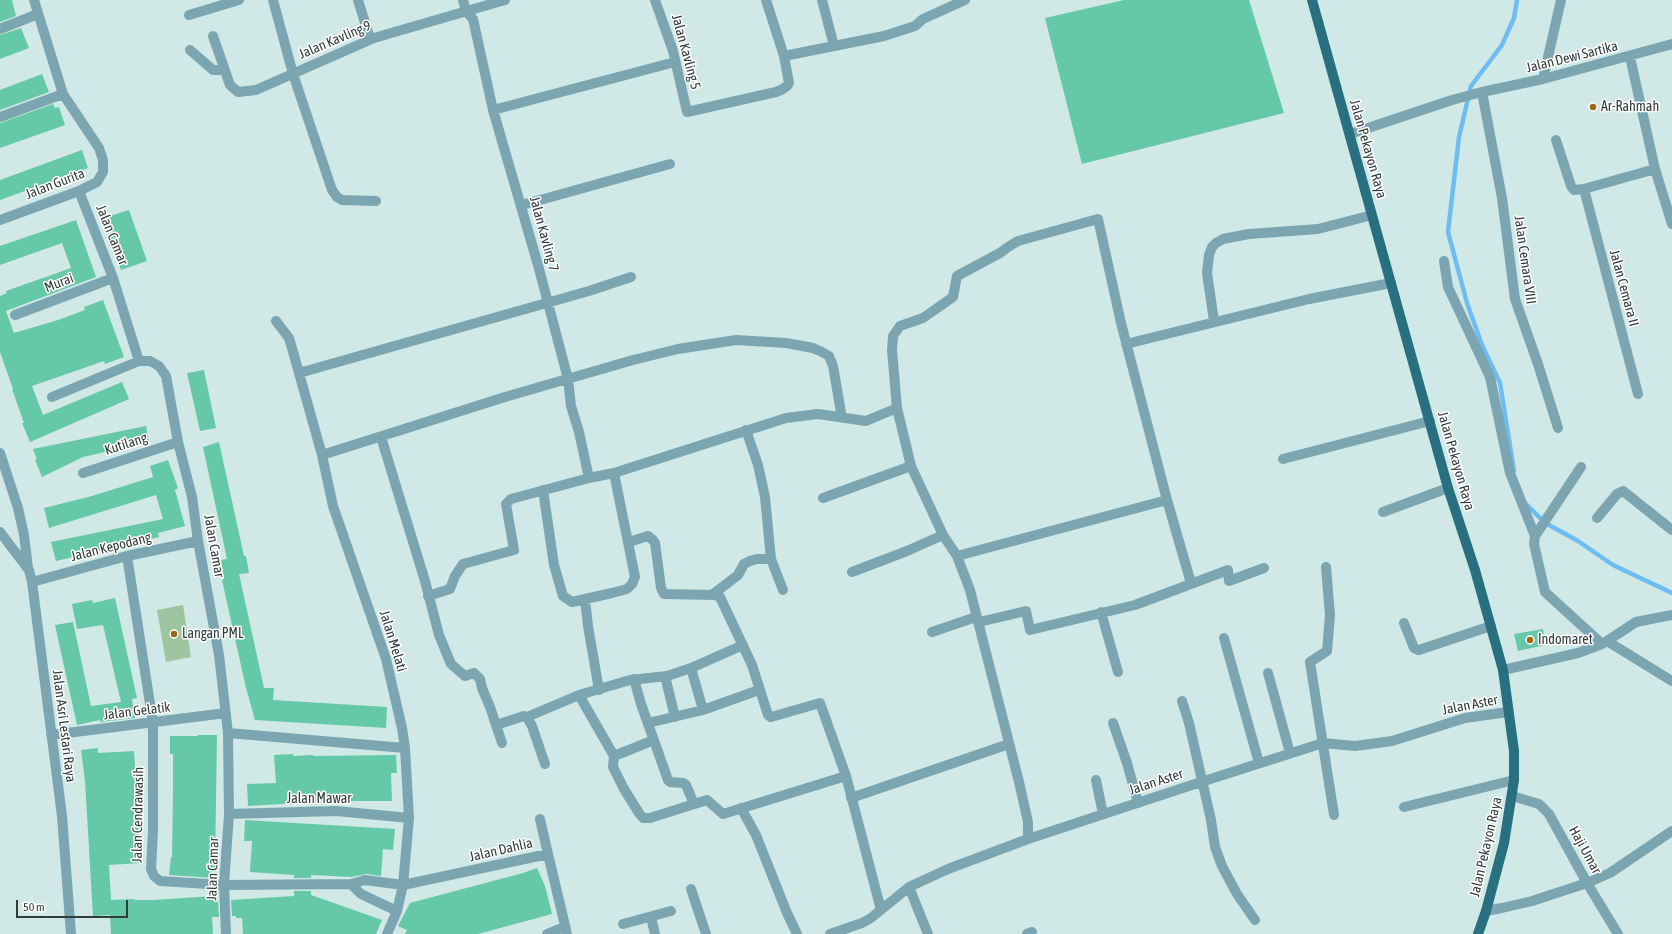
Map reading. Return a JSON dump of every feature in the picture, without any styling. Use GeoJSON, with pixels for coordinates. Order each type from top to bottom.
{"type":"FeatureCollection","features":[{"type":"Feature","properties":{"kind":"main road","name":"Jalan Pekayon Raya"},"geometry":{"type":"LineString","coordinates":[[1312,0],[1448,488],[1475,570],[1503,670],[1514,751],[1514,780],[1504,843],[1486,911],[1478,934]]}},
{"type":"Feature","properties":{"kind":"street"},"geometry":{"type":"LineString","coordinates":[[0,117],[63,94],[34,0]]}},
{"type":"Feature","properties":{"kind":"street"},"geometry":{"type":"LineString","coordinates":[[189,15],[239,0]]}},
{"type":"Feature","properties":{"kind":"street"},"geometry":{"type":"LineString","coordinates":[[273,0],[293,74],[332,190],[337,197],[342,200],[376,201]]}},
{"type":"Feature","properties":{"kind":"street"},"geometry":{"type":"LineString","coordinates":[[358,0],[370,39]]}},
{"type":"Feature","properties":{"kind":"street","name":"Jalan Kavling 7"},"geometry":{"type":"LineString","coordinates":[[463,0],[466,11],[473,19],[493,110],[522,205],[568,379],[571,406],[579,432],[589,478]]}},
{"type":"Feature","properties":{"kind":"street","name":"Jalan Kavling 9"},"geometry":{"type":"LineString","coordinates":[[212,36],[230,85],[238,92],[256,90],[370,39],[505,0]]}},
{"type":"Feature","properties":{"kind":"street","name":"Jalan Kavling 5"},"geometry":{"type":"LineString","coordinates":[[655,0],[660,10],[676,62],[687,112],[776,92],[784,88],[789,83],[784,56]]}},
{"type":"Feature","properties":{"kind":"street"},"geometry":{"type":"LineString","coordinates":[[766,0],[784,56],[884,36],[915,26],[923,19],[965,0]]}},
{"type":"Feature","properties":{"kind":"street"},"geometry":{"type":"LineString","coordinates":[[822,0],[834,46]]}},
{"type":"Feature","properties":{"kind":"street"},"geometry":{"type":"LineString","coordinates":[[1543,79],[1561,0]]}},
{"type":"Feature","properties":{"kind":"street"},"geometry":{"type":"LineString","coordinates":[[0,29],[38,14]]}},
{"type":"Feature","properties":{"kind":"street","name":"Jalan Dewi Sartika"},"geometry":{"type":"LineString","coordinates":[[1350,134],[1479,92],[1543,79],[1630,57],[1672,44]]}},
{"type":"Feature","properties":{"kind":"street"},"geometry":{"type":"LineString","coordinates":[[190,50],[214,70],[225,70]]}},
{"type":"Feature","properties":{"kind":"street"},"geometry":{"type":"LineString","coordinates":[[1630,57],[1655,169],[1672,224]]}},
{"type":"Feature","properties":{"kind":"street"},"geometry":{"type":"LineString","coordinates":[[493,110],[676,62]]}},
{"type":"Feature","properties":{"kind":"street","name":"Jalan Cemara VIII"},"geometry":{"type":"LineString","coordinates":[[1479,92],[1488,119],[1502,198],[1515,299],[1538,364],[1558,428]]}},
{"type":"Feature","properties":{"kind":"street","name":"Jalan Gurita"},"geometry":{"type":"LineString","coordinates":[[0,220],[79,191],[97,182],[102,177],[103,160],[99,148],[63,94]]}},
{"type":"Feature","properties":{"kind":"street"},"geometry":{"type":"LineString","coordinates":[[1556,140],[1571,186],[1576,190],[1655,169]]}},
{"type":"Feature","properties":{"kind":"street"},"geometry":{"type":"LineString","coordinates":[[522,205],[670,164]]}},
{"type":"Feature","properties":{"kind":"street","name":"Jalan Cemara II"},"geometry":{"type":"LineString","coordinates":[[1584,189],[1638,394]]}},
{"type":"Feature","properties":{"kind":"street","name":"Jalan Camar"},"geometry":{"type":"LineString","coordinates":[[79,191],[113,278],[138,361],[150,361],[159,366],[166,376],[178,442],[192,497],[198,541],[219,656],[228,733],[229,814],[224,885],[226,934]]}},
{"type":"Feature","properties":{"kind":"street"},"geometry":{"type":"LineString","coordinates":[[1214,321],[1207,273],[1209,255],[1212,247],[1216,243],[1223,239],[1249,234],[1318,228],[1372,215]]}},
{"type":"Feature","properties":{"kind":"street"},"geometry":{"type":"LineString","coordinates":[[1028,839],[1028,822],[1019,782],[970,590],[957,556],[943,535],[911,466],[897,408],[892,350],[893,336],[900,326],[923,318],[953,297],[957,276],[1000,253],[1018,241],[1098,219],[1126,344],[1167,500],[1191,583]]}},
{"type":"Feature","properties":{"kind":"street"},"geometry":{"type":"LineString","coordinates":[[1444,261],[1448,287],[1490,377],[1510,473],[1535,536]]}},
{"type":"Feature","properties":{"kind":"street"},"geometry":{"type":"LineString","coordinates":[[299,373],[589,292],[631,277]]}},
{"type":"Feature","properties":{"kind":"street","name":"Murai"},"geometry":{"type":"LineString","coordinates":[[15,315],[113,278]]}},
{"type":"Feature","properties":{"kind":"street"},"geometry":{"type":"LineString","coordinates":[[1126,344],[1214,321],[1309,299],[1391,283]]}},
{"type":"Feature","properties":{"kind":"street","name":"Jalan Melati"},"geometry":{"type":"LineString","coordinates":[[276,321],[289,338],[322,455],[333,506],[386,659],[405,748],[409,818],[403,885],[397,911],[387,934]]}},
{"type":"Feature","properties":{"kind":"street"},"geometry":{"type":"LineString","coordinates":[[322,455],[505,397],[633,360],[678,349],[736,340],[786,343],[813,348],[829,356],[833,366],[842,418]]}},
{"type":"Feature","properties":{"kind":"street"},"geometry":{"type":"LineString","coordinates":[[52,397],[138,361]]}},
{"type":"Feature","properties":{"kind":"street"},"geometry":{"type":"LineString","coordinates":[[428,596],[450,589],[455,576],[463,564],[514,550],[506,504],[511,499],[589,478],[614,473],[786,418],[818,414],[866,421],[897,408]]}},
{"type":"Feature","properties":{"kind":"street"},"geometry":{"type":"LineString","coordinates":[[1283,459],[1430,421]]}},
{"type":"Feature","properties":{"kind":"street"},"geometry":{"type":"LineString","coordinates":[[746,430],[758,465],[765,497],[771,559],[782,590]]}},
{"type":"Feature","properties":{"kind":"street"},"geometry":{"type":"LineString","coordinates":[[381,436],[439,636],[451,664],[465,676],[474,673],[480,679],[502,743]]}},
{"type":"Feature","properties":{"kind":"street","name":"Kutilang"},"geometry":{"type":"LineString","coordinates":[[83,473],[178,442]]}},
{"type":"Feature","properties":{"kind":"street"},"geometry":{"type":"LineString","coordinates":[[0,453],[18,508],[29,570]]}},
{"type":"Feature","properties":{"kind":"street"},"geometry":{"type":"LineString","coordinates":[[823,498],[911,466]]}},
{"type":"Feature","properties":{"kind":"street"},"geometry":{"type":"LineString","coordinates":[[1581,468],[1535,536],[1534,544],[1545,592],[1604,642],[1672,681]]}},
{"type":"Feature","properties":{"kind":"street"},"geometry":{"type":"LineString","coordinates":[[543,490],[554,565],[563,596],[572,602],[627,589],[632,584],[635,577],[614,473]]}},
{"type":"Feature","properties":{"kind":"street"},"geometry":{"type":"LineString","coordinates":[[1382,512],[1448,488]]}},
{"type":"Feature","properties":{"kind":"street"},"geometry":{"type":"LineString","coordinates":[[1597,518],[1617,494],[1623,491],[1672,530]]}},
{"type":"Feature","properties":{"kind":"street"},"geometry":{"type":"LineString","coordinates":[[957,556],[1167,500]]}},
{"type":"Feature","properties":{"kind":"street","name":"Jalan Asri Lestari Raya"},"geometry":{"type":"LineString","coordinates":[[0,532],[29,570],[32,582],[62,816],[71,934]]}},
{"type":"Feature","properties":{"kind":"street"},"geometry":{"type":"LineString","coordinates":[[852,572],[907,551],[943,535]]}},
{"type":"Feature","properties":{"kind":"street"},"geometry":{"type":"LineString","coordinates":[[629,542],[648,536],[653,540],[655,543],[661,588],[664,594],[712,595],[720,597],[752,666],[766,713],[771,717],[820,702],[846,776],[881,910]]}},
{"type":"Feature","properties":{"kind":"street","name":"Jalan Kepodang"},"geometry":{"type":"LineString","coordinates":[[32,582],[127,556],[198,541]]}},
{"type":"Feature","properties":{"kind":"street","name":"Jalan Cendrawasih"},"geometry":{"type":"LineString","coordinates":[[127,556],[153,723],[151,869],[154,876],[160,881],[224,885],[351,884],[366,880],[403,885]]}},
{"type":"Feature","properties":{"kind":"street"},"geometry":{"type":"LineString","coordinates":[[712,595],[738,575],[744,564],[757,559],[771,559]]}},
{"type":"Feature","properties":{"kind":"street"},"geometry":{"type":"LineString","coordinates":[[1326,567],[1330,615],[1327,650],[1310,662],[1323,736],[1322,743],[1334,816]]}},
{"type":"Feature","properties":{"kind":"street"},"geometry":{"type":"LineString","coordinates":[[932,632],[977,619],[1026,611],[1030,630],[1135,605],[1228,570],[1229,581],[1264,568]]}},
{"type":"Feature","properties":{"kind":"street"},"geometry":{"type":"LineString","coordinates":[[585,599],[599,690]]}},
{"type":"Feature","properties":{"kind":"street"},"geometry":{"type":"LineString","coordinates":[[1101,612],[1118,672]]}},
{"type":"Feature","properties":{"kind":"street"},"geometry":{"type":"LineString","coordinates":[[1503,670],[1578,653],[1604,642],[1636,622],[1672,615]]}},
{"type":"Feature","properties":{"kind":"street"},"geometry":{"type":"LineString","coordinates":[[1404,623],[1414,648],[1418,650],[1491,626]]}},
{"type":"Feature","properties":{"kind":"street"},"geometry":{"type":"LineString","coordinates":[[1224,638],[1259,763]]}},
{"type":"Feature","properties":{"kind":"street"},"geometry":{"type":"LineString","coordinates":[[496,724],[524,716],[527,717],[579,695],[634,680],[665,676],[691,668],[743,645]]}},
{"type":"Feature","properties":{"kind":"street"},"geometry":{"type":"LineString","coordinates":[[691,668],[703,710]]}},
{"type":"Feature","properties":{"kind":"street"},"geometry":{"type":"LineString","coordinates":[[1268,673],[1290,753]]}},
{"type":"Feature","properties":{"kind":"street"},"geometry":{"type":"LineString","coordinates":[[665,676],[675,716]]}},
{"type":"Feature","properties":{"kind":"street"},"geometry":{"type":"LineString","coordinates":[[634,680],[668,780],[670,782],[683,782],[686,785],[694,804]]}},
{"type":"Feature","properties":{"kind":"street"},"geometry":{"type":"LineString","coordinates":[[648,723],[703,710],[759,690]]}},
{"type":"Feature","properties":{"kind":"street"},"geometry":{"type":"LineString","coordinates":[[579,695],[614,756],[613,767],[624,789],[638,813],[643,818],[650,818],[707,800],[723,814],[846,776]]}},
{"type":"Feature","properties":{"kind":"street"},"geometry":{"type":"LineString","coordinates":[[1182,701],[1189,723],[1201,782],[1211,820],[1214,847],[1237,894],[1255,920]]}},
{"type":"Feature","properties":{"kind":"street","name":"Jalan Aster"},"geometry":{"type":"LineString","coordinates":[[837,933],[862,923],[881,910],[909,887],[948,869],[1028,839],[1201,782],[1322,743],[1355,746],[1392,740],[1466,718],[1508,712]]}},
{"type":"Feature","properties":{"kind":"street","name":"Jalan Gelatik"},"geometry":{"type":"LineString","coordinates":[[51,735],[226,713]]}},
{"type":"Feature","properties":{"kind":"street"},"geometry":{"type":"LineString","coordinates":[[527,717],[532,726],[545,764]]}},
{"type":"Feature","properties":{"kind":"street"},"geometry":{"type":"LineString","coordinates":[[1113,723],[1127,763],[1138,803]]}},
{"type":"Feature","properties":{"kind":"street"},"geometry":{"type":"LineString","coordinates":[[228,733],[405,748]]}},
{"type":"Feature","properties":{"kind":"street"},"geometry":{"type":"LineString","coordinates":[[614,756],[654,740]]}},
{"type":"Feature","properties":{"kind":"street"},"geometry":{"type":"LineString","coordinates":[[851,798],[1009,744]]}},
{"type":"Feature","properties":{"kind":"street"},"geometry":{"type":"LineString","coordinates":[[1096,780],[1104,814]]}},
{"type":"Feature","properties":{"kind":"street"},"geometry":{"type":"LineString","coordinates":[[1404,807],[1514,780]]}},
{"type":"Feature","properties":{"kind":"street","name":"Haji Umar"},"geometry":{"type":"LineString","coordinates":[[1512,796],[1539,804],[1549,814],[1587,883],[1618,934]]}},
{"type":"Feature","properties":{"kind":"street"},"geometry":{"type":"LineString","coordinates":[[741,808],[756,834],[787,913],[797,934]]}},
{"type":"Feature","properties":{"kind":"street","name":"Jalan Mawar"},"geometry":{"type":"LineString","coordinates":[[229,814],[336,811],[409,818]]}},
{"type":"Feature","properties":{"kind":"street"},"geometry":{"type":"LineString","coordinates":[[540,819],[548,854]]}},
{"type":"Feature","properties":{"kind":"street"},"geometry":{"type":"LineString","coordinates":[[1486,911],[1532,901],[1587,883],[1610,873],[1672,831]]}},
{"type":"Feature","properties":{"kind":"street","name":"Jalan Dahlia"},"geometry":{"type":"LineString","coordinates":[[403,885],[548,854],[566,930]]}},
{"type":"Feature","properties":{"kind":"street"},"geometry":{"type":"LineString","coordinates":[[351,884],[361,894],[397,911]]}},
{"type":"Feature","properties":{"kind":"street"},"geometry":{"type":"LineString","coordinates":[[909,887],[928,934]]}},
{"type":"Feature","properties":{"kind":"street"},"geometry":{"type":"LineString","coordinates":[[692,889],[706,934]]}},
{"type":"Feature","properties":{"kind":"street"},"geometry":{"type":"LineString","coordinates":[[623,924],[671,911]]}},
{"type":"Feature","properties":{"kind":"street"},"geometry":{"type":"LineString","coordinates":[[651,916],[655,934]]}},
{"type":"Feature","properties":{"kind":"street"},"geometry":{"type":"LineString","coordinates":[[547,934],[566,930]]}},
{"type":"Feature","properties":{"kind":"green space","name":"Langan PML"},"geometry":{"type":"Polygon","coordinates":[[[183,605],[191,657],[166,662],[157,610],[183,605]]]}},
{"type":"Feature","properties":{"kind":"building"},"geometry":{"type":"Polygon","coordinates":[[[0,0],[12,0],[16,16],[0,22],[0,0]]]}},
{"type":"Feature","properties":{"kind":"building"},"geometry":{"type":"Polygon","coordinates":[[[1124,0],[1249,0],[1284,113],[1082,164],[1045,18],[1124,0]]]}},
{"type":"Feature","properties":{"kind":"building"},"geometry":{"type":"Polygon","coordinates":[[[21,28],[29,48],[0,59],[0,35],[21,28]]]}},
{"type":"Feature","properties":{"kind":"building"},"geometry":{"type":"Polygon","coordinates":[[[42,74],[49,92],[0,110],[0,90],[42,74]]]}},
{"type":"Feature","properties":{"kind":"building"},"geometry":{"type":"Polygon","coordinates":[[[53,104],[55,108],[59,107],[65,125],[0,148],[0,123],[53,104]]]}},
{"type":"Feature","properties":{"kind":"building"},"geometry":{"type":"Polygon","coordinates":[[[82,150],[88,168],[0,200],[0,180],[82,150]]]}},
{"type":"Feature","properties":{"kind":"building"},"geometry":{"type":"Polygon","coordinates":[[[129,210],[147,261],[121,270],[103,218],[129,210]]]}},
{"type":"Feature","properties":{"kind":"building"},"geometry":{"type":"Polygon","coordinates":[[[76,220],[96,277],[6,311],[14,333],[85,310],[84,307],[103,300],[124,357],[105,364],[104,361],[32,386],[43,415],[122,382],[129,399],[30,442],[22,423],[24,423],[0,352],[0,296],[7,293],[6,291],[71,268],[62,243],[0,265],[0,246],[76,220]]]}},
{"type":"Feature","properties":{"kind":"building"},"geometry":{"type":"Polygon","coordinates":[[[204,370],[216,428],[200,431],[187,373],[204,370]]]}},
{"type":"Feature","properties":{"kind":"building"},"geometry":{"type":"Polygon","coordinates":[[[146,426],[149,442],[83,457],[42,477],[35,460],[37,459],[33,449],[146,426]]]}},
{"type":"Feature","properties":{"kind":"building"},"geometry":{"type":"Polygon","coordinates":[[[219,442],[244,556],[246,556],[249,573],[239,574],[264,688],[274,688],[273,700],[387,707],[386,728],[255,720],[246,688],[222,580],[224,579],[221,560],[227,559],[203,447],[219,442]]]}},
{"type":"Feature","properties":{"kind":"building"},"geometry":{"type":"Polygon","coordinates":[[[168,460],[178,488],[175,490],[185,526],[158,533],[159,537],[56,561],[51,542],[163,519],[156,495],[49,528],[44,508],[92,496],[153,477],[150,466],[168,460]]]}},
{"type":"Feature","properties":{"kind":"building"},"geometry":{"type":"Polygon","coordinates":[[[115,598],[137,698],[132,699],[135,718],[100,722],[100,720],[77,725],[55,625],[73,622],[91,706],[121,702],[103,625],[77,629],[72,604],[92,600],[93,603],[115,598]]]}},
{"type":"Feature","properties":{"kind":"building","name":"Indomaret"},"geometry":{"type":"Polygon","coordinates":[[[1543,629],[1545,645],[1518,651],[1514,634],[1543,629]]]}},
{"type":"Feature","properties":{"kind":"building"},"geometry":{"type":"Polygon","coordinates":[[[217,735],[215,863],[217,863],[215,878],[169,875],[171,857],[172,858],[173,792],[173,754],[170,754],[170,736],[217,735]]]}},
{"type":"Feature","properties":{"kind":"building"},"geometry":{"type":"Polygon","coordinates":[[[98,748],[98,753],[134,751],[141,863],[109,865],[111,900],[154,900],[213,896],[213,899],[217,899],[218,901],[219,917],[212,917],[213,934],[111,934],[110,915],[93,916],[85,781],[81,750],[98,748]]]}},
{"type":"Feature","properties":{"kind":"building"},"geometry":{"type":"Polygon","coordinates":[[[293,754],[293,756],[396,755],[397,773],[391,773],[392,801],[332,801],[248,806],[247,784],[276,783],[274,755],[293,754]]]}},
{"type":"Feature","properties":{"kind":"building"},"geometry":{"type":"Polygon","coordinates":[[[245,820],[395,829],[393,850],[383,849],[381,876],[366,874],[351,877],[311,875],[311,878],[294,878],[294,875],[250,872],[252,841],[244,841],[245,820]]]}},
{"type":"Feature","properties":{"kind":"building"},"geometry":{"type":"Polygon","coordinates":[[[537,868],[545,886],[552,914],[478,934],[405,934],[407,930],[398,926],[410,903],[537,868]]]}},
{"type":"Feature","properties":{"kind":"building"},"geometry":{"type":"Polygon","coordinates":[[[294,891],[311,891],[311,895],[382,920],[376,934],[243,934],[242,918],[232,916],[231,900],[294,896],[294,891]]]}},
{"type":"Feature","properties":{"kind":"waterway"},"geometry":{"type":"LineString","coordinates":[[1514,471],[1500,383],[1482,345],[1467,303],[1448,232],[1459,137],[1471,86],[1502,45],[1514,18],[1517,0]]}},
{"type":"Feature","properties":{"kind":"waterway"},"geometry":{"type":"LineString","coordinates":[[1525,503],[1540,518]]}},
{"type":"Feature","properties":{"kind":"waterway"},"geometry":{"type":"LineString","coordinates":[[1549,525],[1578,541],[1613,565],[1672,593]]}},
{"type":"Feature","properties":{"kind":"place","name":"Ar-Rahmah"},"geometry":{"type":"Point","coordinates":[1593,107]}},
{"type":"Feature","properties":{"kind":"place","name":"Langan PML"},"geometry":{"type":"Point","coordinates":[174,634]}},
{"type":"Feature","properties":{"kind":"place","name":"Indomaret"},"geometry":{"type":"Point","coordinates":[1530,640]}}]}
